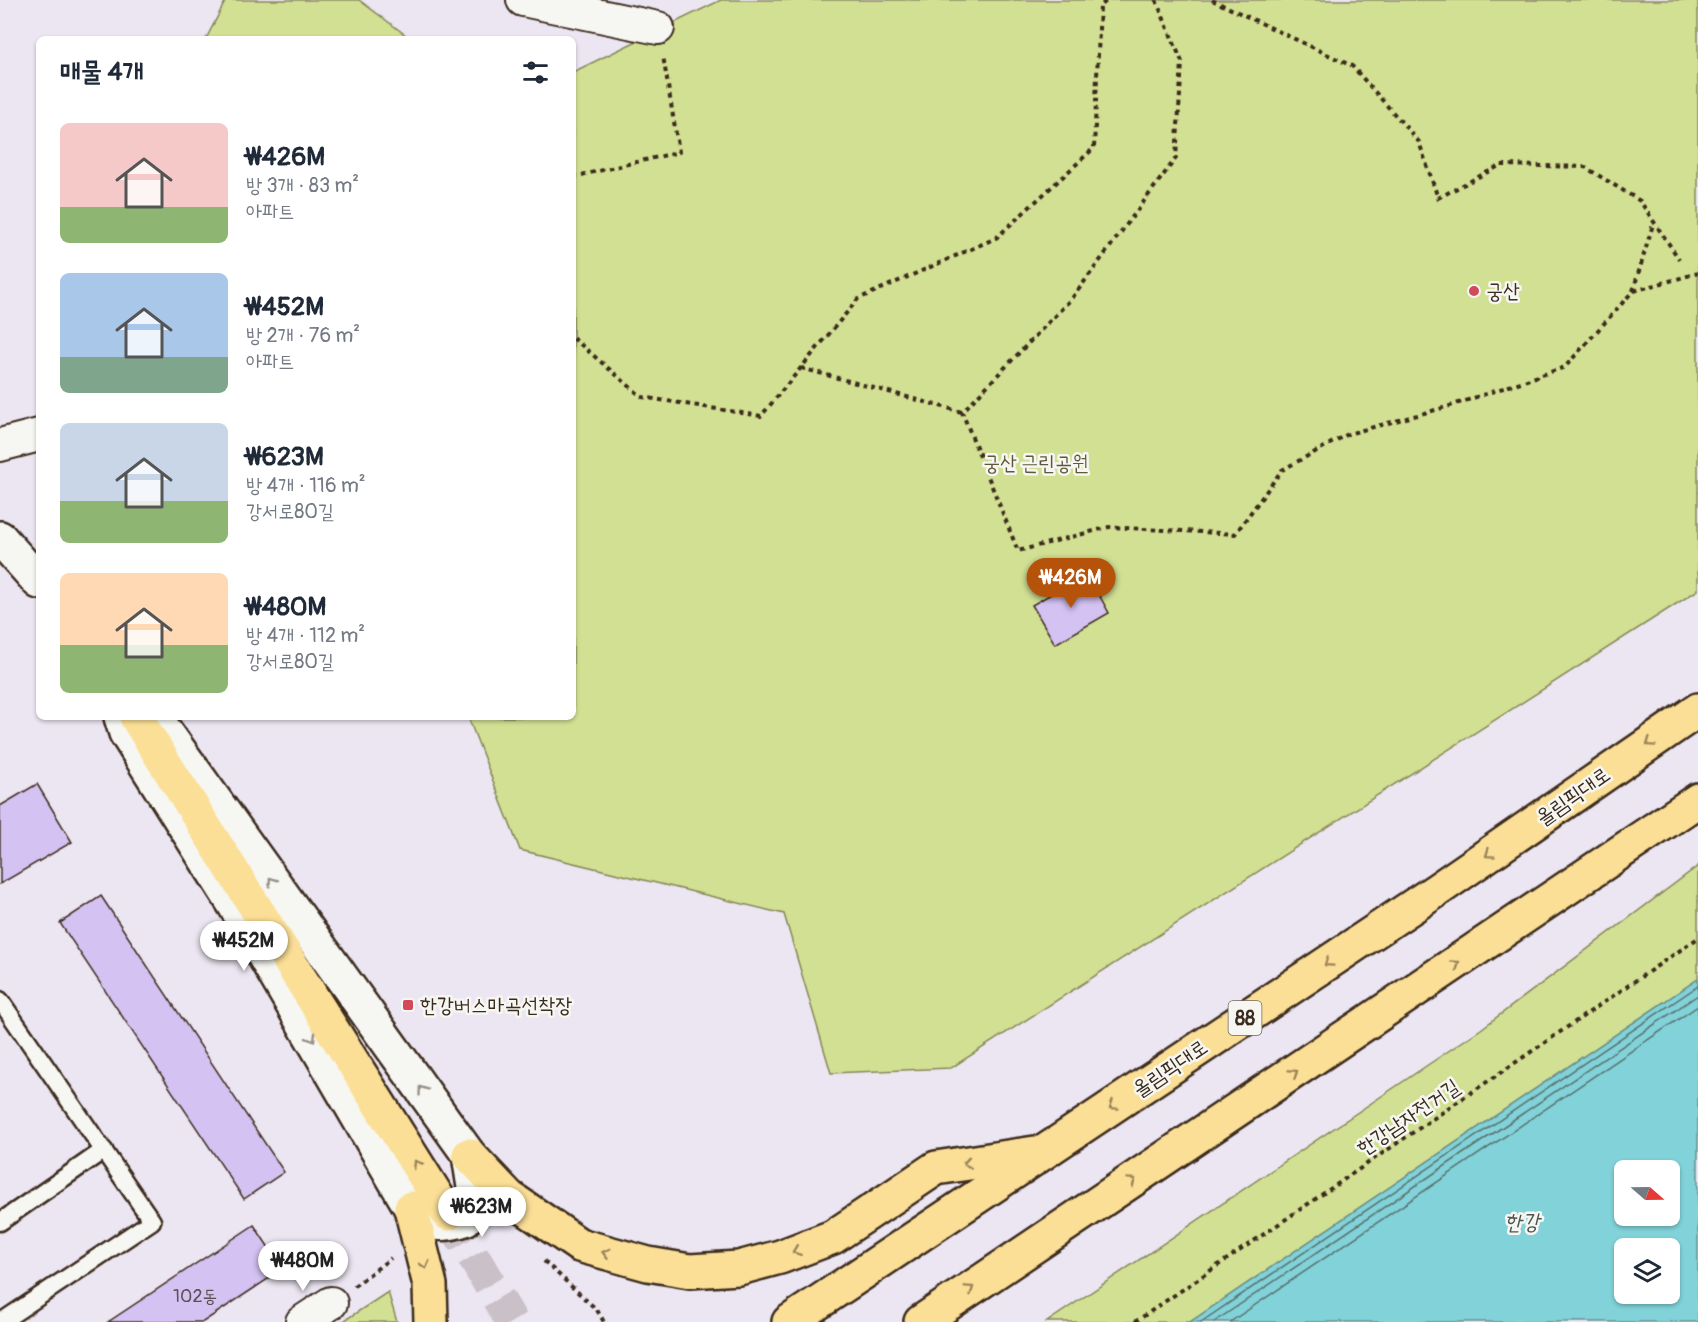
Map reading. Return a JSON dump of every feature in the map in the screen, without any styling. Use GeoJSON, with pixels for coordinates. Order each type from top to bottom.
{"type":"FeatureCollection","features":[{"type":"Feature","properties":{"kind":"highway","name":"올림픽대로"},"geometry":{"type":"LineString","coordinates":[[789,1322],[1437,890],[1698,710]]}},
{"type":"Feature","properties":{"kind":"highway"},"geometry":{"type":"LineString","coordinates":[[138,720],[448,1214]]}},
{"type":"Feature","properties":{"kind":"highway"},"geometry":{"type":"LineString","coordinates":[[921,1322],[1698,800]]}},
{"type":"Feature","properties":{"kind":"highway"},"geometry":{"type":"LineString","coordinates":[[469,1155],[509,1197],[579,1245],[648,1264],[690,1271],[739,1268],[780,1257],[833,1237],[936,1168],[1046,1151]]}},
{"type":"Feature","properties":{"kind":"highway"},"geometry":{"type":"LineString","coordinates":[[411,1208],[430,1285],[431,1322]]}},
{"type":"Feature","properties":{"kind":"main road"},"geometry":{"type":"LineString","coordinates":[[0,538],[36,579]]}},
{"type":"Feature","properties":{"kind":"main road"},"geometry":{"type":"LineString","coordinates":[[122,720],[126,733],[234,904],[411,1208],[432,1223],[448,1225],[465,1219],[476,1200],[469,1155],[157,720]]}},
{"type":"Feature","properties":{"kind":"street"},"geometry":{"type":"LineString","coordinates":[[523,0],[658,28]]}},
{"type":"Feature","properties":{"kind":"street"},"geometry":{"type":"LineString","coordinates":[[0,445],[36,436]]}},
{"type":"Feature","properties":{"kind":"street"},"geometry":{"type":"LineString","coordinates":[[302,1322],[331,1303]]}},
{"type":"Feature","properties":{"kind":"lane"},"geometry":{"type":"LineString","coordinates":[[0,1000],[152,1221],[0,1322]]}},
{"type":"Feature","properties":{"kind":"lane"},"geometry":{"type":"LineString","coordinates":[[0,1222],[104,1150]]}},
{"type":"Feature","properties":{"kind":"path"},"geometry":{"type":"LineString","coordinates":[[576,341],[642,398],[761,416],[858,299],[996,238],[1094,148],[1100,6],[1108,0]]}},
{"type":"Feature","properties":{"kind":"path"},"geometry":{"type":"LineString","coordinates":[[962,412],[1073,297],[1176,158],[1182,62],[1156,0]]}},
{"type":"Feature","properties":{"kind":"path"},"geometry":{"type":"LineString","coordinates":[[1212,0],[1352,66],[1419,142],[1438,198],[1501,165],[1585,167],[1641,201],[1679,259]]}},
{"type":"Feature","properties":{"kind":"path"},"geometry":{"type":"LineString","coordinates":[[576,176],[679,152],[658,28]]}},
{"type":"Feature","properties":{"kind":"path"},"geometry":{"type":"LineString","coordinates":[[962,412],[1018,551],[1109,527],[1235,534],[1282,470],[1348,434],[1450,405],[1565,367],[1633,291],[1654,221]]}},
{"type":"Feature","properties":{"kind":"path"},"geometry":{"type":"LineString","coordinates":[[1633,291],[1698,273]]}},
{"type":"Feature","properties":{"kind":"path"},"geometry":{"type":"LineString","coordinates":[[801,368],[962,412]]}},
{"type":"Feature","properties":{"kind":"path","name":"한강남자전거길"},"geometry":{"type":"LineString","coordinates":[[1135,1322],[1698,938]]}},
{"type":"Feature","properties":{"kind":"green space"},"geometry":{"type":"Polygon","coordinates":[[[226,0],[359,0],[407,36],[208,36],[226,0]]]}},
{"type":"Feature","properties":{"kind":"green space","name":"궁산 근린공원"},"geometry":{"type":"Polygon","coordinates":[[[721,0],[1698,0],[1698,590],[951,1068],[831,1073],[784,914],[520,850],[469,720],[576,720],[576,71],[721,0]]]}},
{"type":"Feature","properties":{"kind":"green space"},"geometry":{"type":"Polygon","coordinates":[[[1698,866],[1698,979],[1190,1322],[1047,1322],[1481,1029],[1698,866]]]}},
{"type":"Feature","properties":{"kind":"green space"},"geometry":{"type":"Polygon","coordinates":[[[388,1292],[397,1322],[342,1322],[388,1292]]]}},
{"type":"Feature","properties":{"kind":"water","name":"한강"},"geometry":{"type":"Polygon","coordinates":[[[1698,979],[1698,1322],[1190,1322],[1698,979]]]}},
{"type":"Feature","properties":{"kind":"building"},"geometry":{"type":"Polygon","coordinates":[[[1087,573],[1109,613],[1055,644],[1032,605],[1087,573]]]}},
{"type":"Feature","properties":{"kind":"building"},"geometry":{"type":"Polygon","coordinates":[[[37,784],[72,842],[0,884],[0,806],[37,784]]]}},
{"type":"Feature","properties":{"kind":"building"},"geometry":{"type":"Polygon","coordinates":[[[101,896],[284,1172],[244,1199],[60,923],[101,896]]]}},
{"type":"Feature","properties":{"kind":"building"},"geometry":{"type":"Polygon","coordinates":[[[254,1225],[283,1269],[203,1322],[108,1322],[254,1225]]]}},
{"type":"Feature","properties":{"kind":"tunnel"},"geometry":{"type":"LineString","coordinates":[[448,1214],[512,1322]]}},
{"type":"Feature","properties":{"kind":"place","name":"궁산"},"geometry":{"type":"Point","coordinates":[1474,291]}},
{"type":"Feature","properties":{"kind":"place","name":"한강버스마곡선착장"},"geometry":{"type":"Point","coordinates":[408,1005]}}]}
